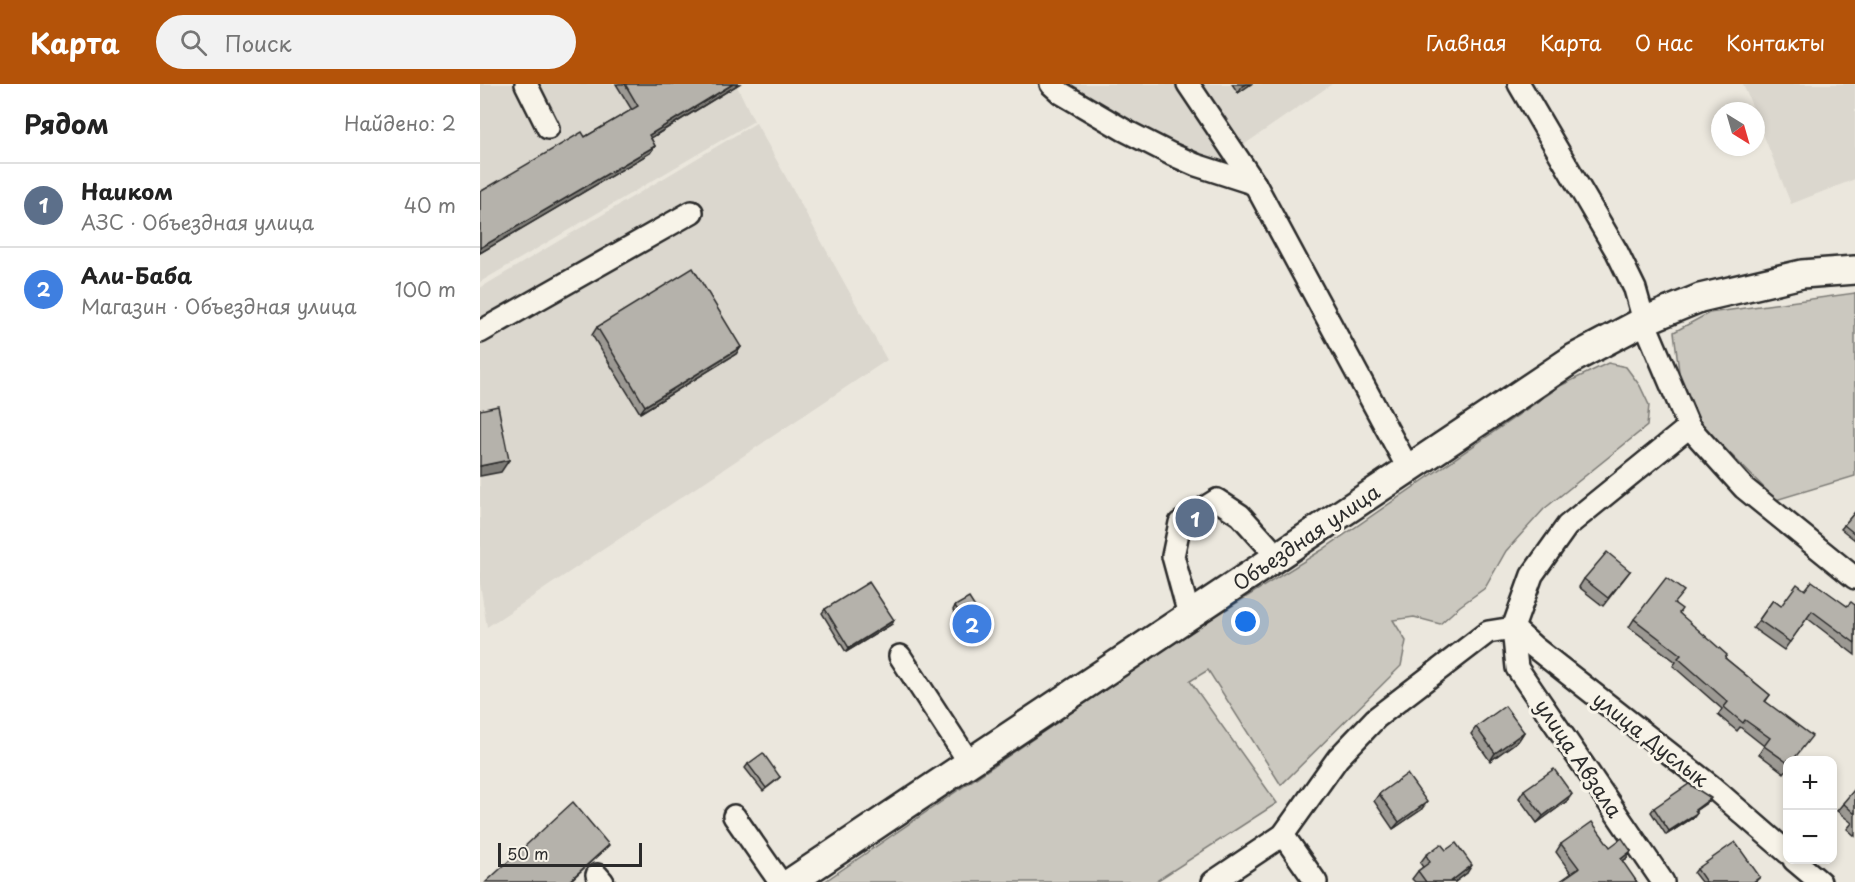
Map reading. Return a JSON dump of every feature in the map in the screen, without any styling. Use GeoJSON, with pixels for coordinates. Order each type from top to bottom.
{"type":"FeatureCollection","features":[{"type":"Feature","properties":{"kind":"main road","name":"Объездная улица"},"geometry":{"type":"LineString","coordinates":[[791,882],[1574,358],[1644,321],[1700,298],[1802,274],[1855,270]]}},
{"type":"Feature","properties":{"kind":"street"},"geometry":{"type":"LineString","coordinates":[[526,84],[548,128]]}},
{"type":"Feature","properties":{"kind":"street"},"geometry":{"type":"LineString","coordinates":[[1051,84],[1061,93],[1106,120],[1171,154],[1196,165],[1255,184]]}},
{"type":"Feature","properties":{"kind":"street"},"geometry":{"type":"LineString","coordinates":[[1188,84],[1255,184],[1408,468]]}},
{"type":"Feature","properties":{"kind":"street"},"geometry":{"type":"LineString","coordinates":[[1519,84],[1617,252],[1635,289],[1644,321],[1689,427],[1744,488],[1855,578]]}},
{"type":"Feature","properties":{"kind":"street"},"geometry":{"type":"LineString","coordinates":[[480,332],[692,212]]}},
{"type":"Feature","properties":{"kind":"street"},"geometry":{"type":"LineString","coordinates":[[1488,632],[1513,628],[1532,575],[1567,526],[1689,427]]}},
{"type":"Feature","properties":{"kind":"street"},"geometry":{"type":"LineString","coordinates":[[1189,615],[1173,556],[1180,523],[1217,500],[1240,515],[1277,556]]}},
{"type":"Feature","properties":{"kind":"street"},"geometry":{"type":"LineString","coordinates":[[1213,882],[1283,835],[1338,758],[1376,718],[1488,632],[1524,595]]}},
{"type":"Feature","properties":{"kind":"street","name":"улица Дуслык"},"geometry":{"type":"LineString","coordinates":[[1513,628],[1711,786],[1783,850]]}},
{"type":"Feature","properties":{"kind":"street","name":"улица Авзала"},"geometry":{"type":"LineString","coordinates":[[1513,628],[1517,668],[1663,882]]}},
{"type":"Feature","properties":{"kind":"street"},"geometry":{"type":"LineString","coordinates":[[900,656],[969,762]]}},
{"type":"Feature","properties":{"kind":"street"},"geometry":{"type":"LineString","coordinates":[[734,816],[780,882]]}},
{"type":"Feature","properties":{"kind":"street"},"geometry":{"type":"LineString","coordinates":[[1283,835],[1316,882]]}},
{"type":"Feature","properties":{"kind":"street"},"geometry":{"type":"LineString","coordinates":[[1799,864],[1820,882]]}},
{"type":"Feature","properties":{"kind":"shaded area"},"geometry":{"type":"Polygon","coordinates":[[[480,84],[736,84],[754,121],[480,282],[480,84]]]}},
{"type":"Feature","properties":{"kind":"shaded area"},"geometry":{"type":"Polygon","coordinates":[[[1057,84],[1332,84],[1216,164],[1057,84]]]}},
{"type":"Feature","properties":{"kind":"shaded area"},"geometry":{"type":"Polygon","coordinates":[[[1743,84],[1855,84],[1855,179],[1791,204],[1765,139],[1765,102],[1750,102],[1743,84]]]}},
{"type":"Feature","properties":{"kind":"shaded area"},"geometry":{"type":"Polygon","coordinates":[[[756,123],[887,360],[487,627],[480,584],[480,288],[756,123]]]}},
{"type":"Feature","properties":{"kind":"shaded area"},"geometry":{"type":"Polygon","coordinates":[[[1855,293],[1855,476],[1776,500],[1702,425],[1681,387],[1674,332],[1709,313],[1855,293]]]}},
{"type":"Feature","properties":{"kind":"shaded area"},"geometry":{"type":"Polygon","coordinates":[[[1608,363],[1626,367],[1640,386],[1649,405],[1647,426],[1544,509],[1506,551],[1485,588],[1440,624],[1414,617],[1393,620],[1406,641],[1401,666],[1281,785],[1208,670],[1190,681],[1277,803],[1155,882],[824,882],[1182,637],[1322,550],[1562,385],[1608,363]]]}},
{"type":"Feature","properties":{"kind":"building"},"geometry":{"type":"Polygon","coordinates":[[[625,84],[733,84],[649,135],[655,146],[480,248],[480,192],[582,132],[585,137],[638,106],[625,84]]]}},
{"type":"Feature","properties":{"kind":"building"},"geometry":{"type":"Polygon","coordinates":[[[693,268],[741,347],[645,406],[597,327],[693,268]]]}},
{"type":"Feature","properties":{"kind":"building"},"geometry":{"type":"Polygon","coordinates":[[[498,406],[509,460],[480,466],[480,410],[498,406]]]}},
{"type":"Feature","properties":{"kind":"building"},"geometry":{"type":"Polygon","coordinates":[[[1855,512],[1855,534],[1844,525],[1855,512]]]}},
{"type":"Feature","properties":{"kind":"building"},"geometry":{"type":"Polygon","coordinates":[[[1607,552],[1630,571],[1608,598],[1584,579],[1607,552]]]}},
{"type":"Feature","properties":{"kind":"building"},"geometry":{"type":"Polygon","coordinates":[[[1666,578],[1684,591],[1674,603],[1682,609],[1679,613],[1727,655],[1725,658],[1770,695],[1765,701],[1812,736],[1796,756],[1783,756],[1783,759],[1764,746],[1770,738],[1745,720],[1743,723],[1724,707],[1728,702],[1678,658],[1681,655],[1634,619],[1666,578]]]}},
{"type":"Feature","properties":{"kind":"building"},"geometry":{"type":"Polygon","coordinates":[[[1812,581],[1847,606],[1851,602],[1855,605],[1855,643],[1812,611],[1790,642],[1759,620],[1773,600],[1781,606],[1797,584],[1805,590],[1812,581]]]}},
{"type":"Feature","properties":{"kind":"building"},"geometry":{"type":"Polygon","coordinates":[[[869,582],[894,620],[849,648],[825,609],[869,582]]]}},
{"type":"Feature","properties":{"kind":"building"},"geometry":{"type":"Polygon","coordinates":[[[969,598],[988,628],[976,637],[955,606],[969,598]]]}},
{"type":"Feature","properties":{"kind":"building"},"geometry":{"type":"Polygon","coordinates":[[[1505,706],[1524,732],[1495,753],[1476,727],[1505,706]]]}},
{"type":"Feature","properties":{"kind":"building"},"geometry":{"type":"Polygon","coordinates":[[[763,753],[780,777],[766,788],[748,764],[763,753]]]}},
{"type":"Feature","properties":{"kind":"building"},"geometry":{"type":"Polygon","coordinates":[[[1554,769],[1572,794],[1543,816],[1524,790],[1554,769]]]}},
{"type":"Feature","properties":{"kind":"building"},"geometry":{"type":"Polygon","coordinates":[[[1407,774],[1427,802],[1399,822],[1379,794],[1407,774]]]}},
{"type":"Feature","properties":{"kind":"building"},"geometry":{"type":"Polygon","coordinates":[[[1689,784],[1711,798],[1695,810],[1697,813],[1669,831],[1654,808],[1689,784]]]}},
{"type":"Feature","properties":{"kind":"building"},"geometry":{"type":"Polygon","coordinates":[[[1855,789],[1855,814],[1843,803],[1855,789]]]}},
{"type":"Feature","properties":{"kind":"building"},"geometry":{"type":"Polygon","coordinates":[[[573,802],[609,845],[568,882],[486,882],[573,802]]]}},
{"type":"Feature","properties":{"kind":"building"},"geometry":{"type":"Polygon","coordinates":[[[1592,822],[1610,847],[1622,838],[1631,851],[1621,859],[1637,882],[1559,882],[1579,868],[1561,844],[1592,822]]]}},
{"type":"Feature","properties":{"kind":"building"},"geometry":{"type":"Polygon","coordinates":[[[1735,842],[1760,877],[1753,882],[1706,882],[1697,869],[1735,842]]]}},
{"type":"Feature","properties":{"kind":"building"},"geometry":{"type":"Polygon","coordinates":[[[1456,843],[1472,865],[1450,882],[1426,882],[1418,871],[1430,862],[1426,855],[1441,844],[1446,850],[1456,843]]]}},
{"type":"Feature","properties":{"kind":"place","name":"Наиком"},"geometry":{"type":"Point","coordinates":[1195,518]}},
{"type":"Feature","properties":{"kind":"place","name":"Али-Баба"},"geometry":{"type":"Point","coordinates":[972,624]}}]}
